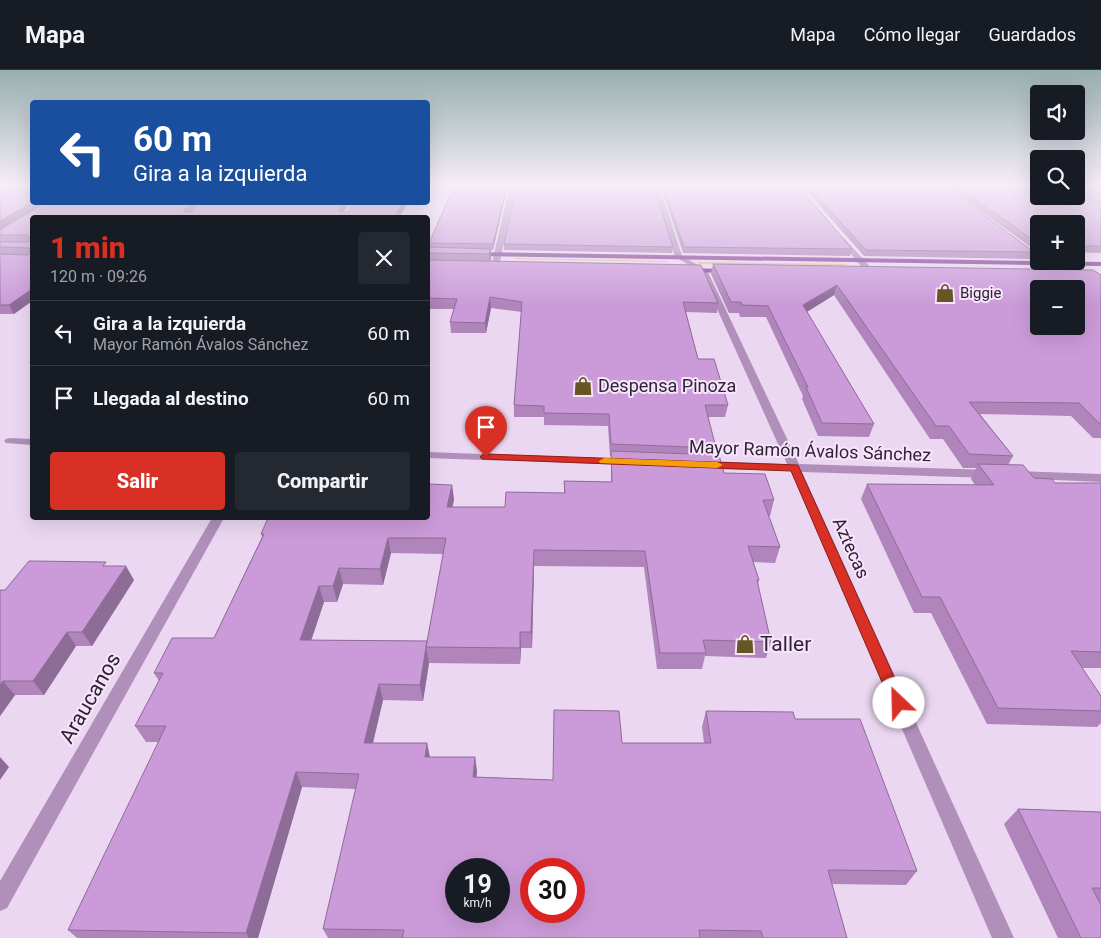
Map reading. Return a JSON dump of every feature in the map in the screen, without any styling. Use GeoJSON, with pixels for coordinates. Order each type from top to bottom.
{"type":"FeatureCollection","features":[{"type":"Feature","properties":{"kind":"main road"},"geometry":{"type":"LineString","coordinates":[[463,254],[1030,261]]}},
{"type":"Feature","properties":{"kind":"main road"},"geometry":{"type":"LineString","coordinates":[[1085,263],[1101,264]]}},
{"type":"Feature","properties":{"kind":"main road"},"geometry":{"type":"LineString","coordinates":[[486,267],[505,267]]}},
{"type":"Feature","properties":{"kind":"main road"},"geometry":{"type":"LineString","coordinates":[[683,270],[732,271]]}},
{"type":"Feature","properties":{"kind":"main road"},"geometry":{"type":"LineString","coordinates":[[861,273],[880,273]]}},
{"type":"Feature","properties":{"kind":"main road"},"geometry":{"type":"LineString","coordinates":[[1043,276],[1072,277]]}},
{"type":"Feature","properties":{"kind":"street"},"geometry":{"type":"LineString","coordinates":[[495,267],[504,225]]}},
{"type":"Feature","properties":{"kind":"street"},"geometry":{"type":"LineString","coordinates":[[669,225],[679,257],[703,270]]}},
{"type":"Feature","properties":{"kind":"street"},"geometry":{"type":"LineString","coordinates":[[835,230],[871,273]]}},
{"type":"Feature","properties":{"kind":"street"},"geometry":{"type":"LineString","coordinates":[[1016,242],[1030,252]]}},
{"type":"Feature","properties":{"kind":"street","name":"Aztecas"},"geometry":{"type":"LineString","coordinates":[[703,270],[795,468],[1003,938]]}},
{"type":"Feature","properties":{"kind":"street"},"geometry":{"type":"LineString","coordinates":[[1054,270],[1062,276]]}},
{"type":"Feature","properties":{"kind":"street"},"geometry":{"type":"LineString","coordinates":[[10,441],[30,442]]}},
{"type":"Feature","properties":{"kind":"street"},"geometry":{"type":"LineString","coordinates":[[430,455],[636,462]]}},
{"type":"Feature","properties":{"kind":"street","name":"Mayor Ramón Ávalos Sánchez"},"geometry":{"type":"LineString","coordinates":[[695,464],[1101,478]]}},
{"type":"Feature","properties":{"kind":"street","name":"Araucanos"},"geometry":{"type":"LineString","coordinates":[[0,901],[217,520]]}},
{"type":"Feature","properties":{"kind":"shaded area"},"geometry":{"type":"Polygon","coordinates":[[[514,259],[666,261],[668,262],[514,259]]]}},
{"type":"Feature","properties":{"kind":"shaded area"},"geometry":{"type":"Polygon","coordinates":[[[697,262],[844,264],[848,265],[699,264],[697,262]]]}},
{"type":"Feature","properties":{"kind":"building"},"geometry":{"type":"Polygon","coordinates":[[[9,225],[30,225],[30,240],[28,235],[0,235],[0,230],[9,225]]]}},
{"type":"Feature","properties":{"kind":"building"},"geometry":{"type":"Polygon","coordinates":[[[437,225],[498,225],[493,244],[430,243],[437,225]]]}},
{"type":"Feature","properties":{"kind":"building"},"geometry":{"type":"Polygon","coordinates":[[[508,225],[666,225],[673,247],[504,244],[508,225]]]}},
{"type":"Feature","properties":{"kind":"building"},"geometry":{"type":"Polygon","coordinates":[[[676,225],[831,225],[852,249],[684,247],[676,225]]]}},
{"type":"Feature","properties":{"kind":"building"},"geometry":{"type":"Polygon","coordinates":[[[843,225],[997,225],[1030,249],[1030,252],[866,250],[843,225]]]}},
{"type":"Feature","properties":{"kind":"building"},"geometry":{"type":"Polygon","coordinates":[[[1011,225],[1030,225],[1030,238],[1011,225]]]}},
{"type":"Feature","properties":{"kind":"building"},"geometry":{"type":"Polygon","coordinates":[[[1085,225],[1101,225],[1101,246],[1085,246],[1085,225]]]}},
{"type":"Feature","properties":{"kind":"building"},"geometry":{"type":"Polygon","coordinates":[[[30,240],[30,248],[0,247],[0,242],[28,242],[30,240]]]}},
{"type":"Feature","properties":{"kind":"building"},"geometry":{"type":"Polygon","coordinates":[[[430,247],[491,249],[489,254],[430,253],[430,247]]]}},
{"type":"Feature","properties":{"kind":"building"},"geometry":{"type":"Polygon","coordinates":[[[30,253],[30,290],[9,305],[0,305],[0,254],[28,255],[30,253]]]}},
{"type":"Feature","properties":{"kind":"building"},"geometry":{"type":"Polygon","coordinates":[[[430,260],[701,265],[718,303],[683,302],[698,359],[714,359],[728,405],[705,405],[716,448],[611,444],[609,414],[544,413],[544,406],[514,405],[522,302],[490,297],[485,323],[450,322],[457,299],[430,298],[430,260]]]}},
{"type":"Feature","properties":{"kind":"building"},"geometry":{"type":"Polygon","coordinates":[[[713,264],[1093,270],[1101,275],[1101,425],[1079,403],[969,402],[1013,456],[969,454],[949,426],[936,426],[837,285],[803,305],[874,424],[822,423],[806,387],[808,387],[768,306],[742,305],[741,302],[731,302],[713,264]]]}},
{"type":"Feature","properties":{"kind":"building"},"geometry":{"type":"Polygon","coordinates":[[[611,451],[719,455],[724,473],[765,474],[774,500],[763,500],[780,547],[748,546],[759,580],[757,580],[771,642],[703,640],[706,653],[660,653],[645,551],[534,550],[531,632],[520,632],[520,648],[426,647],[420,685],[379,684],[364,743],[427,743],[425,757],[475,757],[473,777],[553,780],[554,710],[619,711],[622,743],[711,743],[706,711],[793,712],[795,719],[860,719],[917,871],[828,870],[847,938],[763,938],[761,931],[699,930],[700,938],[402,938],[404,930],[323,929],[359,774],[296,772],[246,933],[68,930],[166,726],[135,726],[163,673],[154,673],[172,638],[214,638],[264,534],[261,534],[267,520],[430,520],[430,484],[452,485],[447,507],[505,507],[506,492],[565,493],[564,481],[612,482],[611,451]],[[388,538],[380,569],[339,568],[333,586],[319,586],[300,640],[427,641],[426,647],[446,538],[388,538]]]}},
{"type":"Feature","properties":{"kind":"building"},"geometry":{"type":"Polygon","coordinates":[[[978,464],[1023,465],[1034,478],[1052,479],[1055,483],[1101,483],[1101,652],[1071,651],[1101,696],[1101,711],[998,708],[940,597],[922,597],[867,484],[994,485],[978,464]]]}},
{"type":"Feature","properties":{"kind":"building"},"geometry":{"type":"Polygon","coordinates":[[[29,561],[106,562],[103,566],[126,566],[82,632],[67,632],[33,681],[3,681],[0,685],[0,590],[5,590],[29,561]]]}},
{"type":"Feature","properties":{"kind":"building"},"geometry":{"type":"Polygon","coordinates":[[[1018,809],[1101,812],[1101,888],[1092,888],[1101,905],[1101,938],[1081,938],[1018,809]]]}},
{"type":"Feature","properties":{"kind":"slow traffic"},"geometry":{"type":"LineString","coordinates":[[604,461],[717,465]]}},
{"type":"Feature","properties":{"kind":"place","name":"Biggie"},"geometry":{"type":"Point","coordinates":[945,293]}},
{"type":"Feature","properties":{"kind":"place","name":"Despensa Pinoza"},"geometry":{"type":"Point","coordinates":[583,386]}},
{"type":"Feature","properties":{"kind":"place","name":"Taller"},"geometry":{"type":"Point","coordinates":[745,644]}},
{"type":"Feature","properties":{"kind":"route"},"geometry":{"type":"LineString","coordinates":[[486,457],[795,468],[899,703]]}}]}
